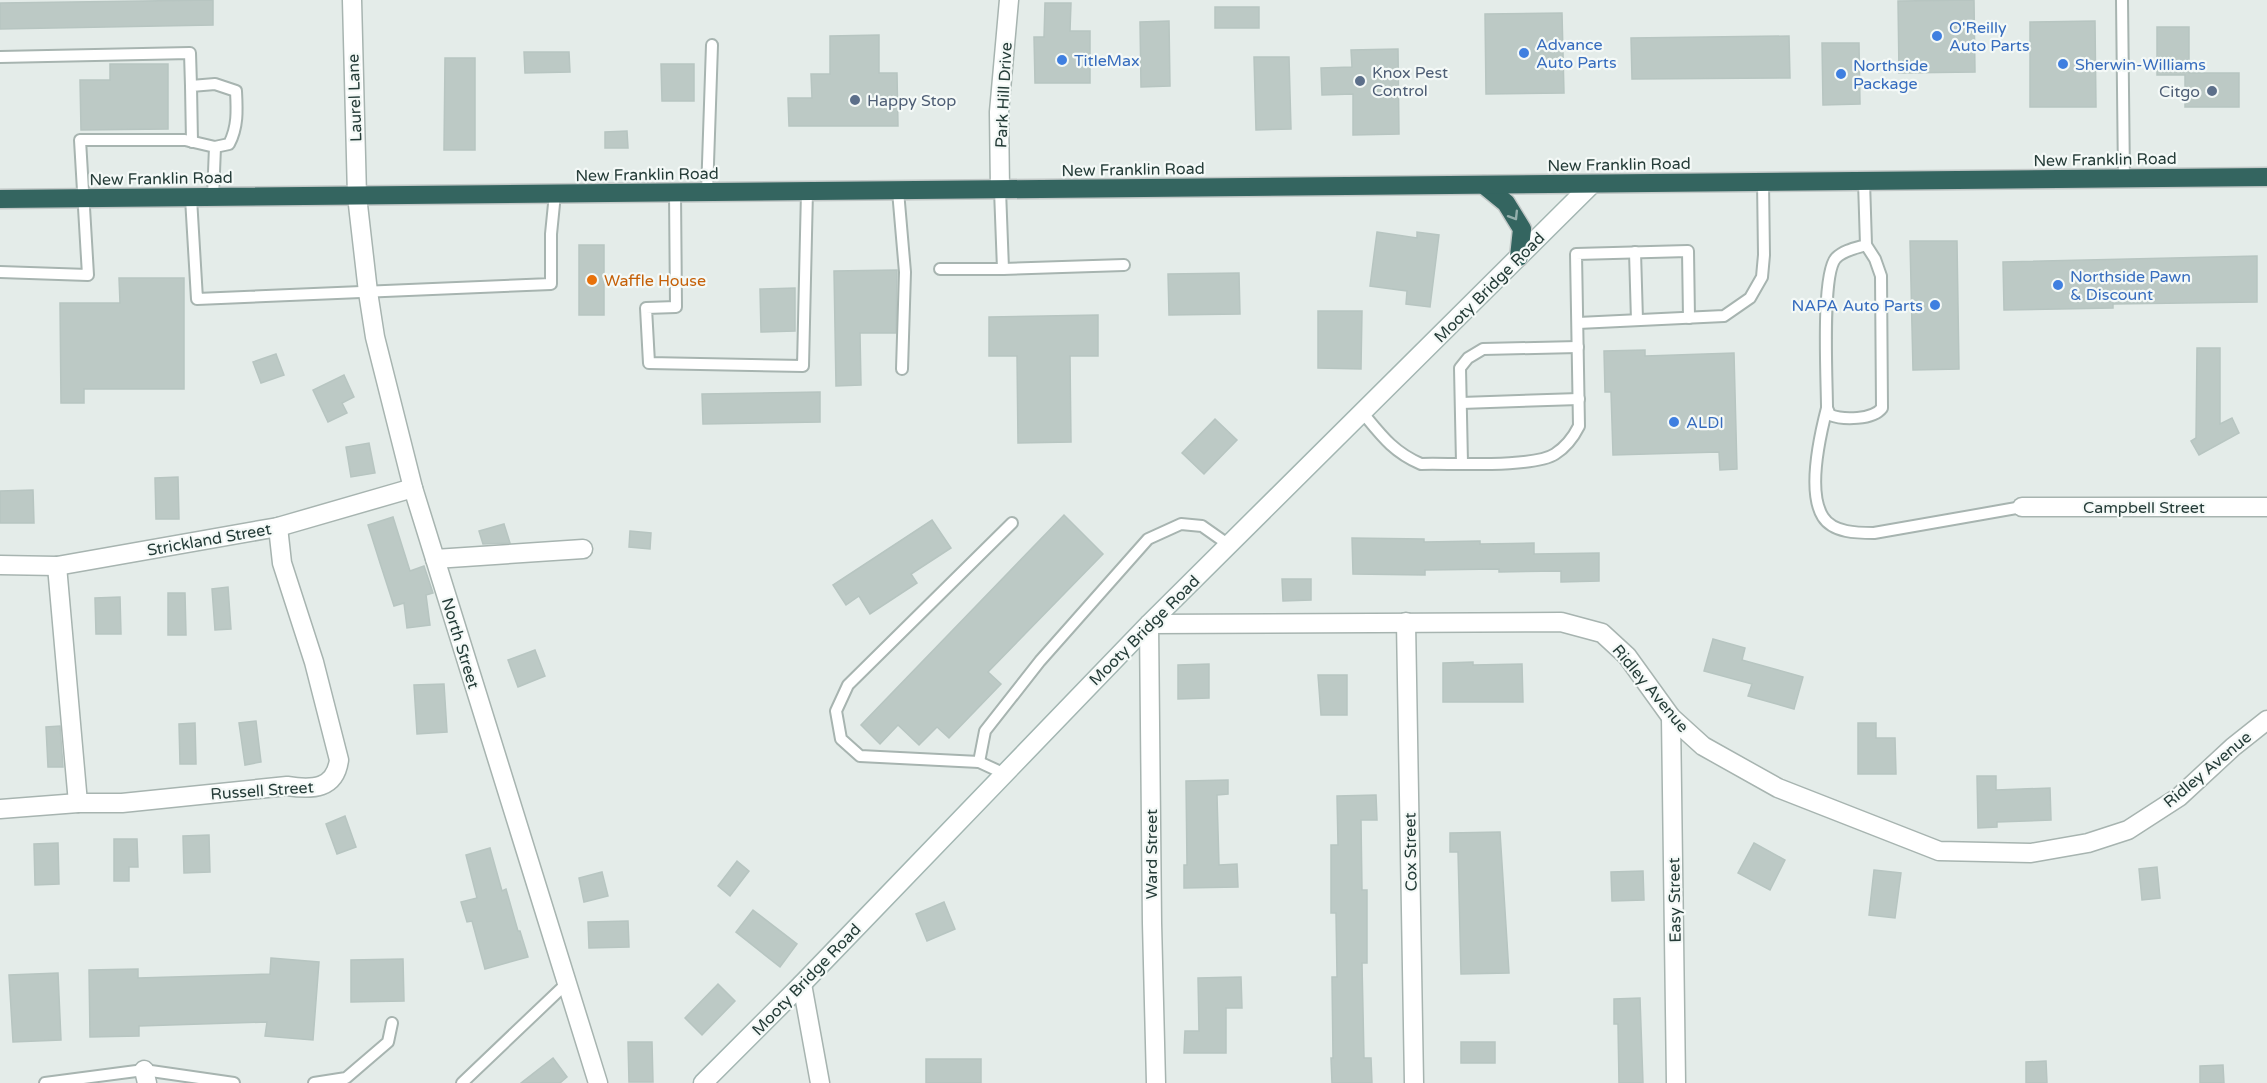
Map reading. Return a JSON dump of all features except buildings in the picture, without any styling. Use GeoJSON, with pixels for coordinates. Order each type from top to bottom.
{"type":"FeatureCollection","features":[{"type":"Feature","properties":{"kind":"highway","name":"New Franklin Road"},"geometry":{"type":"LineString","coordinates":[[0,199],[2267,177]]}},
{"type":"Feature","properties":{"kind":"highway"},"geometry":{"type":"LineString","coordinates":[[1484,185],[1506,203],[1522,229],[1519,257]]}},
{"type":"Feature","properties":{"kind":"street","name":"Laurel Lane"},"geometry":{"type":"LineString","coordinates":[[352,0],[357,196]]}},
{"type":"Feature","properties":{"kind":"street","name":"Park Hill Drive"},"geometry":{"type":"LineString","coordinates":[[1000,190],[999,112],[1009,0]]}},
{"type":"Feature","properties":{"kind":"street","name":"Mooty Bridge Road"},"geometry":{"type":"LineString","coordinates":[[703,1083],[802,984],[1149,624],[1592,184]]}},
{"type":"Feature","properties":{"kind":"street","name":"North Street"},"geometry":{"type":"LineString","coordinates":[[357,196],[375,337],[413,488],[598,1083]]}},
{"type":"Feature","properties":{"kind":"street","name":"Strickland Street"},"geometry":{"type":"LineString","coordinates":[[0,565],[57,566],[278,527],[413,488]]}},
{"type":"Feature","properties":{"kind":"street","name":"Campbell Street"},"geometry":{"type":"LineString","coordinates":[[2022,507],[2267,507]]}},
{"type":"Feature","properties":{"kind":"street","name":"Russell Street"},"geometry":{"type":"LineString","coordinates":[[0,809],[78,803],[122,803],[287,786],[309,788],[332,780],[338,771],[339,760],[314,662],[282,563],[278,527]]}},
{"type":"Feature","properties":{"kind":"street"},"geometry":{"type":"LineString","coordinates":[[435,559],[583,549]]}},
{"type":"Feature","properties":{"kind":"street"},"geometry":{"type":"LineString","coordinates":[[57,566],[78,803]]}},
{"type":"Feature","properties":{"kind":"street","name":"Cox Street"},"geometry":{"type":"LineString","coordinates":[[1406,622],[1414,1083]]}},
{"type":"Feature","properties":{"kind":"street","name":"Ridley Avenue"},"geometry":{"type":"LineString","coordinates":[[1149,624],[1561,622],[1602,633],[1627,656],[1671,717],[1703,746],[1778,788],[1940,851],[2031,853],[2088,843],[2128,830],[2178,797],[2233,747],[2267,720]]}},
{"type":"Feature","properties":{"kind":"street","name":"Ward Street"},"geometry":{"type":"LineString","coordinates":[[1149,624],[1156,1083]]}},
{"type":"Feature","properties":{"kind":"street","name":"Easy Street"},"geometry":{"type":"LineString","coordinates":[[1671,717],[1676,1083]]}},
{"type":"Feature","properties":{"kind":"street"},"geometry":{"type":"LineString","coordinates":[[802,984],[820,1083]]}},
{"type":"Feature","properties":{"kind":"lane"},"geometry":{"type":"LineString","coordinates":[[2122,0],[2124,179]]}},
{"type":"Feature","properties":{"kind":"lane"},"geometry":{"type":"LineString","coordinates":[[707,193],[712,45]]}},
{"type":"Feature","properties":{"kind":"lane"},"geometry":{"type":"LineString","coordinates":[[0,57],[190,52],[192,142]]}},
{"type":"Feature","properties":{"kind":"lane"},"geometry":{"type":"LineString","coordinates":[[0,273],[88,275],[80,141],[192,142],[215,147],[229,144],[235,133],[236,91],[215,84],[191,86]]}},
{"type":"Feature","properties":{"kind":"lane"},"geometry":{"type":"LineString","coordinates":[[213,197],[215,147]]}},
{"type":"Feature","properties":{"kind":"lane"},"geometry":{"type":"LineString","coordinates":[[1827,408],[1830,415],[1837,418],[1868,416],[1879,413],[1882,408],[1881,276],[1875,259],[1866,245],[1864,181]]}},
{"type":"Feature","properties":{"kind":"lane"},"geometry":{"type":"LineString","coordinates":[[1578,323],[1724,316],[1750,298],[1762,277],[1763,182]]}},
{"type":"Feature","properties":{"kind":"lane"},"geometry":{"type":"LineString","coordinates":[[898,190],[905,272],[902,369]]}},
{"type":"Feature","properties":{"kind":"lane"},"geometry":{"type":"LineString","coordinates":[[1000,190],[1003,268]]}},
{"type":"Feature","properties":{"kind":"lane"},"geometry":{"type":"LineString","coordinates":[[675,193],[676,307],[646,308],[650,363],[803,366],[807,191]]}},
{"type":"Feature","properties":{"kind":"lane"},"geometry":{"type":"LineString","coordinates":[[191,198],[196,299],[551,284],[551,234],[555,194]]}},
{"type":"Feature","properties":{"kind":"lane"},"geometry":{"type":"LineString","coordinates":[[1866,245],[1840,254],[1834,259],[1831,268],[1827,297],[1827,408],[1816,466],[1815,492],[1823,518],[1834,526],[1851,532],[1874,533],[2022,507]]}},
{"type":"Feature","properties":{"kind":"lane"},"geometry":{"type":"LineString","coordinates":[[1362,412],[1392,448],[1421,464],[1528,463],[1554,455],[1571,441],[1579,426],[1576,254],[1688,251],[1689,318]]}},
{"type":"Feature","properties":{"kind":"lane"},"geometry":{"type":"LineString","coordinates":[[1635,252],[1637,320]]}},
{"type":"Feature","properties":{"kind":"lane"},"geometry":{"type":"LineString","coordinates":[[940,268],[1124,265]]}},
{"type":"Feature","properties":{"kind":"lane"},"geometry":{"type":"LineString","coordinates":[[1462,463],[1460,368],[1468,358],[1483,349],[1578,347]]}},
{"type":"Feature","properties":{"kind":"lane"},"geometry":{"type":"LineString","coordinates":[[1461,403],[1579,399]]}},
{"type":"Feature","properties":{"kind":"lane"},"geometry":{"type":"LineString","coordinates":[[1005,774],[979,762],[860,756],[840,739],[836,711],[848,685],[1012,523]]}},
{"type":"Feature","properties":{"kind":"lane"},"geometry":{"type":"LineString","coordinates":[[979,762],[985,731],[1040,662],[1148,539],[1181,524],[1202,526],[1229,545]]}},
{"type":"Feature","properties":{"kind":"lane"},"geometry":{"type":"LineString","coordinates":[[462,1083],[567,983]]}},
{"type":"Feature","properties":{"kind":"lane"},"geometry":{"type":"LineString","coordinates":[[314,1083],[346,1078],[388,1042],[392,1023]]}},
{"type":"Feature","properties":{"kind":"lane"},"geometry":{"type":"LineString","coordinates":[[45,1083],[145,1077],[234,1083]]}},
{"type":"Feature","properties":{"kind":"place","name":"O'Reilly Auto Parts"},"geometry":{"type":"Point","coordinates":[1937,36]}},
{"type":"Feature","properties":{"kind":"place","name":"Advance Auto Parts"},"geometry":{"type":"Point","coordinates":[1524,53]}},
{"type":"Feature","properties":{"kind":"place","name":"TitleMax"},"geometry":{"type":"Point","coordinates":[1062,60]}},
{"type":"Feature","properties":{"kind":"place","name":"Sherwin-Williams"},"geometry":{"type":"Point","coordinates":[2063,64]}},
{"type":"Feature","properties":{"kind":"place","name":"Northside Package"},"geometry":{"type":"Point","coordinates":[1841,74]}},
{"type":"Feature","properties":{"kind":"place","name":"Knox Pest Control"},"geometry":{"type":"Point","coordinates":[1360,81]}},
{"type":"Feature","properties":{"kind":"place","name":"Citgo"},"geometry":{"type":"Point","coordinates":[2212,91]}},
{"type":"Feature","properties":{"kind":"place","name":"Happy Stop"},"geometry":{"type":"Point","coordinates":[855,100]}},
{"type":"Feature","properties":{"kind":"place","name":"Waffle House"},"geometry":{"type":"Point","coordinates":[592,280]}},
{"type":"Feature","properties":{"kind":"place","name":"Northside Pawn & Discount"},"geometry":{"type":"Point","coordinates":[2058,285]}},
{"type":"Feature","properties":{"kind":"place","name":"NAPA Auto Parts"},"geometry":{"type":"Point","coordinates":[1935,305]}},
{"type":"Feature","properties":{"kind":"place","name":"ALDI"},"geometry":{"type":"Point","coordinates":[1674,422]}}]}
